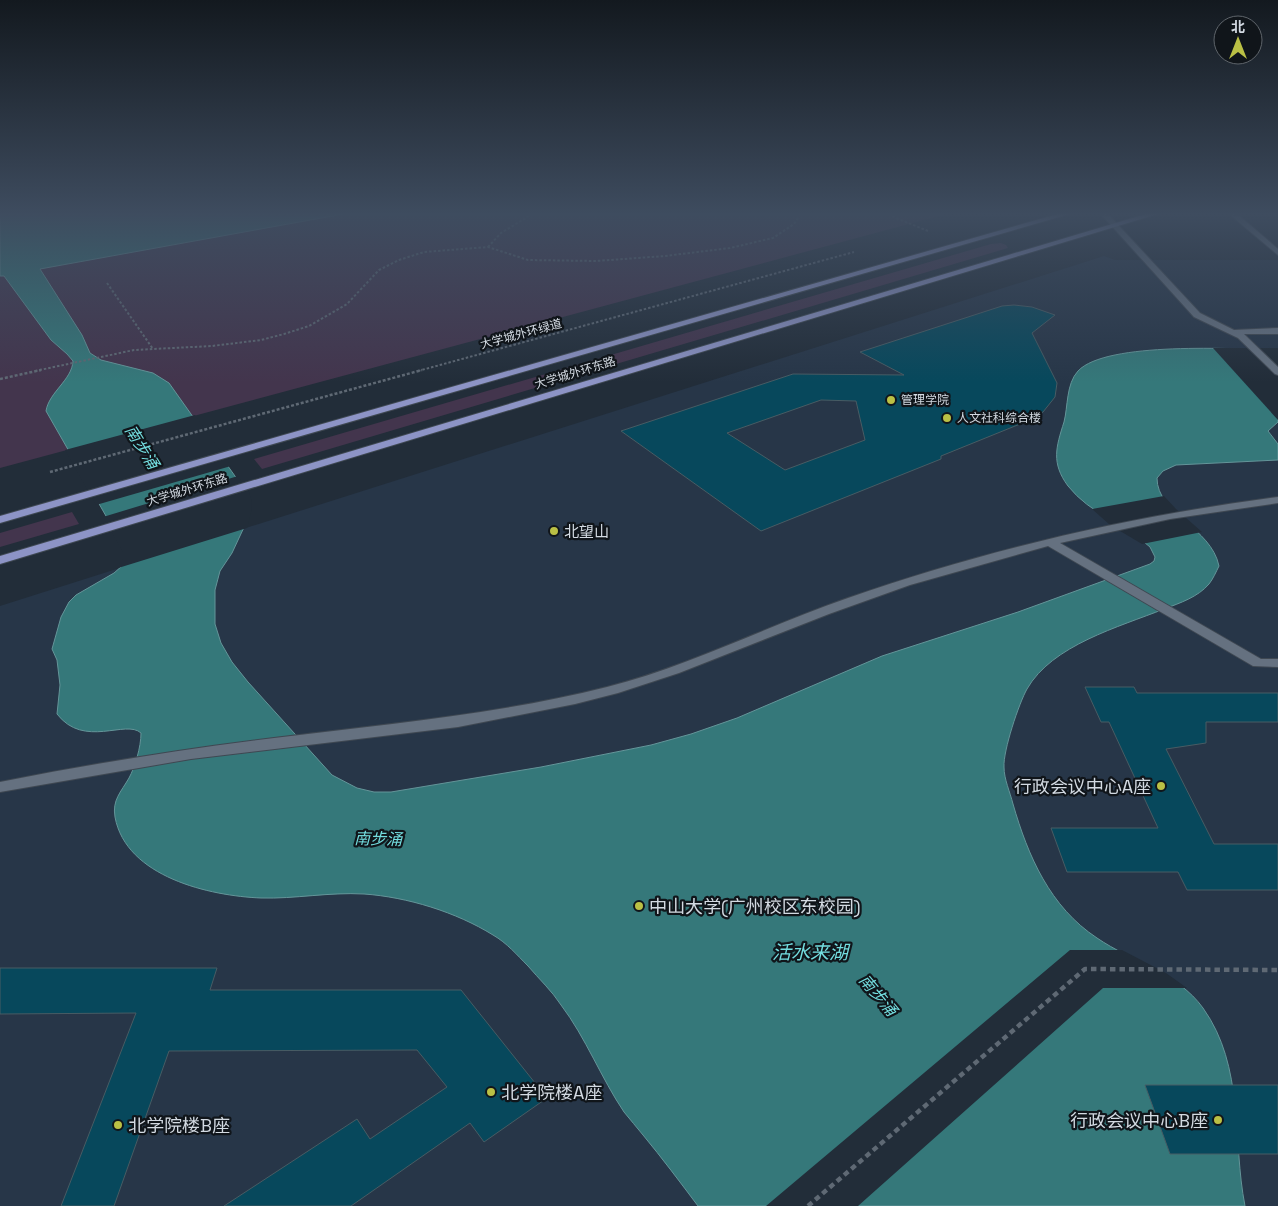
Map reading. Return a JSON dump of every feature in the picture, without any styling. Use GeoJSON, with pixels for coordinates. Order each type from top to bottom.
{"type":"FeatureCollection","features":[{"type":"Feature","properties":{"kind":"main road","name":"大学城外环东路"},"geometry":{"type":"LineString","coordinates":[[0,520],[876,269]]}},
{"type":"Feature","properties":{"kind":"main road","name":"大学城外环东路"},"geometry":{"type":"LineString","coordinates":[[0,560],[970,269]]}},
{"type":"Feature","properties":{"kind":"lane"},"geometry":{"type":"LineString","coordinates":[[1154,269],[1197,315],[1245,338],[1278,372]]}},
{"type":"Feature","properties":{"kind":"lane"},"geometry":{"type":"LineString","coordinates":[[1234,332],[1278,331]]}},
{"type":"Feature","properties":{"kind":"lane"},"geometry":{"type":"LineString","coordinates":[[0,787],[135,762],[305,739],[456,722],[516,712],[615,689],[672,670],[856,599],[978,560],[1113,527],[1188,513],[1278,500]]}},
{"type":"Feature","properties":{"kind":"lane"},"geometry":{"type":"LineString","coordinates":[[1050,542],[1258,662],[1278,662]]}},
{"type":"Feature","properties":{"kind":"path"},"geometry":{"type":"LineString","coordinates":[[0,379],[134,350],[212,346],[261,340],[284,334],[309,326],[347,304],[381,269]]}},
{"type":"Feature","properties":{"kind":"path","name":"大学城外环绿道"},"geometry":{"type":"LineString","coordinates":[[50,472],[792,269]]}},
{"type":"Feature","properties":{"kind":"path"},"geometry":{"type":"LineString","coordinates":[[107,283],[153,349]]}},
{"type":"Feature","properties":{"kind":"path"},"geometry":{"type":"LineString","coordinates":[[808,1206],[1086,969],[1278,970]]}},
{"type":"Feature","properties":{"kind":"shaded area"},"geometry":{"type":"Polygon","coordinates":[[[37,269],[740,269],[0,468],[0,276],[37,269]]]}},
{"type":"Feature","properties":{"kind":"shaded area"},"geometry":{"type":"Polygon","coordinates":[[[904,269],[936,269],[262,469],[254,459],[904,269]]]}},
{"type":"Feature","properties":{"kind":"shaded area","name":"中山大学(广州校区东校园)"},"geometry":{"type":"Polygon","coordinates":[[[1062,269],[1278,269],[1278,1206],[0,1206],[0,606],[1062,269]]]}},
{"type":"Feature","properties":{"kind":"shaded area"},"geometry":{"type":"Polygon","coordinates":[[[72,512],[79,524],[0,547],[0,533],[72,512]]]}},
{"type":"Feature","properties":{"kind":"water","name":"活水来湖"},"geometry":{"type":"Polygon","coordinates":[[[0,269],[40,269],[82,335],[90,353],[101,360],[153,373],[169,383],[247,493],[246,523],[232,553],[220,571],[215,590],[215,624],[221,643],[232,662],[248,682],[332,775],[357,788],[374,792],[391,792],[541,767],[651,745],[691,734],[737,718],[882,656],[1018,612],[1150,564],[1154,561],[1155,557],[1150,547],[1097,512],[1077,496],[1068,486],[1059,470],[1057,447],[1065,416],[1069,389],[1074,376],[1093,361],[1115,355],[1143,351],[1204,348],[1278,350],[1278,422],[1268,431],[1278,444],[1278,460],[1176,465],[1163,471],[1157,478],[1159,491],[1166,501],[1206,541],[1214,552],[1219,566],[1210,582],[1200,593],[1188,599],[1088,639],[1053,660],[1038,674],[1027,689],[1016,716],[1004,760],[1006,781],[1026,843],[1043,879],[1054,896],[1066,911],[1097,938],[1168,977],[1193,996],[1203,1008],[1216,1031],[1231,1079],[1245,1206],[698,1206],[624,1112],[578,1031],[557,1000],[516,953],[493,935],[463,919],[431,907],[397,898],[351,894],[261,898],[218,893],[173,879],[135,855],[122,838],[114,811],[118,796],[129,778],[135,763],[141,733],[125,729],[91,732],[79,730],[68,724],[57,714],[60,685],[57,660],[52,649],[61,617],[69,602],[76,595],[114,573],[122,566],[126,551],[46,411],[51,398],[69,374],[73,361],[51,340],[4,276],[0,276],[0,269]]]}},
{"type":"Feature","properties":{"kind":"pier"},"geometry":{"type":"Polygon","coordinates":[[[1213,348],[1278,348],[1278,420],[1213,348]]]}},
{"type":"Feature","properties":{"kind":"pier"},"geometry":{"type":"Polygon","coordinates":[[[195,415],[231,466],[96,505],[65,450],[195,415]]]}},
{"type":"Feature","properties":{"kind":"pier"},"geometry":{"type":"Polygon","coordinates":[[[238,476],[249,492],[252,502],[247,528],[115,569],[123,559],[123,552],[103,517],[238,476]]]}},
{"type":"Feature","properties":{"kind":"pier"},"geometry":{"type":"Polygon","coordinates":[[[1164,496],[1202,532],[1142,544],[1110,525],[1092,509],[1164,496]]]}},
{"type":"Feature","properties":{"kind":"pier"},"geometry":{"type":"Polygon","coordinates":[[[1070,950],[1122,950],[1166,973],[1187,988],[1103,988],[858,1206],[766,1206],[1070,950]]]}},
{"type":"Feature","properties":{"kind":"building","name":"人文社科综合楼"},"geometry":{"type":"Polygon","coordinates":[[[1002,306],[1032,307],[1055,315],[1032,333],[1057,383],[1055,397],[1043,412],[1025,422],[941,456],[941,459],[761,531],[621,431],[793,374],[904,375],[860,352],[1002,306]],[[821,400],[727,433],[785,470],[865,440],[856,401],[821,400]]]}},
{"type":"Feature","properties":{"kind":"building","name":"行政会议中心A座"},"geometry":{"type":"Polygon","coordinates":[[[1085,687],[1134,687],[1137,693],[1278,693],[1278,722],[1206,722],[1206,743],[1166,749],[1214,844],[1278,844],[1278,890],[1187,890],[1178,872],[1067,872],[1051,828],[1158,828],[1109,722],[1101,722],[1085,687]]]}},
{"type":"Feature","properties":{"kind":"building","name":"北学院楼A座"},"geometry":{"type":"Polygon","coordinates":[[[0,968],[217,968],[210,990],[461,990],[547,1098],[484,1142],[470,1123],[351,1206],[224,1206],[357,1119],[370,1139],[447,1087],[417,1050],[169,1051],[114,1206],[61,1206],[136,1013],[0,1014],[0,968]]]}},
{"type":"Feature","properties":{"kind":"building","name":"行政会议中心B座"},"geometry":{"type":"Polygon","coordinates":[[[1145,1085],[1278,1085],[1278,1154],[1170,1154],[1145,1085]]]}},
{"type":"Feature","properties":{"kind":"place","name":"管理学院"},"geometry":{"type":"Point","coordinates":[891,400]}},
{"type":"Feature","properties":{"kind":"place","name":"人文社科综合楼"},"geometry":{"type":"Point","coordinates":[947,418]}},
{"type":"Feature","properties":{"kind":"place","name":"北望山"},"geometry":{"type":"Point","coordinates":[554,531]}},
{"type":"Feature","properties":{"kind":"place","name":"行政会议中心A座"},"geometry":{"type":"Point","coordinates":[1161,786]}},
{"type":"Feature","properties":{"kind":"place","name":"中山大学(广州校区东校园)"},"geometry":{"type":"Point","coordinates":[639,906]}},
{"type":"Feature","properties":{"kind":"place","name":"北学院楼A座"},"geometry":{"type":"Point","coordinates":[491,1092]}},
{"type":"Feature","properties":{"kind":"place","name":"行政会议中心B座"},"geometry":{"type":"Point","coordinates":[1218,1120]}},
{"type":"Feature","properties":{"kind":"place","name":"北学院楼B座"},"geometry":{"type":"Point","coordinates":[118,1125]}},
{"type":"Feature","properties":{"kind":"water label","name":"南步涌"},"geometry":{"type":"Point","coordinates":[142,447]}},
{"type":"Feature","properties":{"kind":"water label","name":"南步涌"},"geometry":{"type":"Point","coordinates":[378,839]}},
{"type":"Feature","properties":{"kind":"water label","name":"南步涌"},"geometry":{"type":"Point","coordinates":[878,995]}}]}
